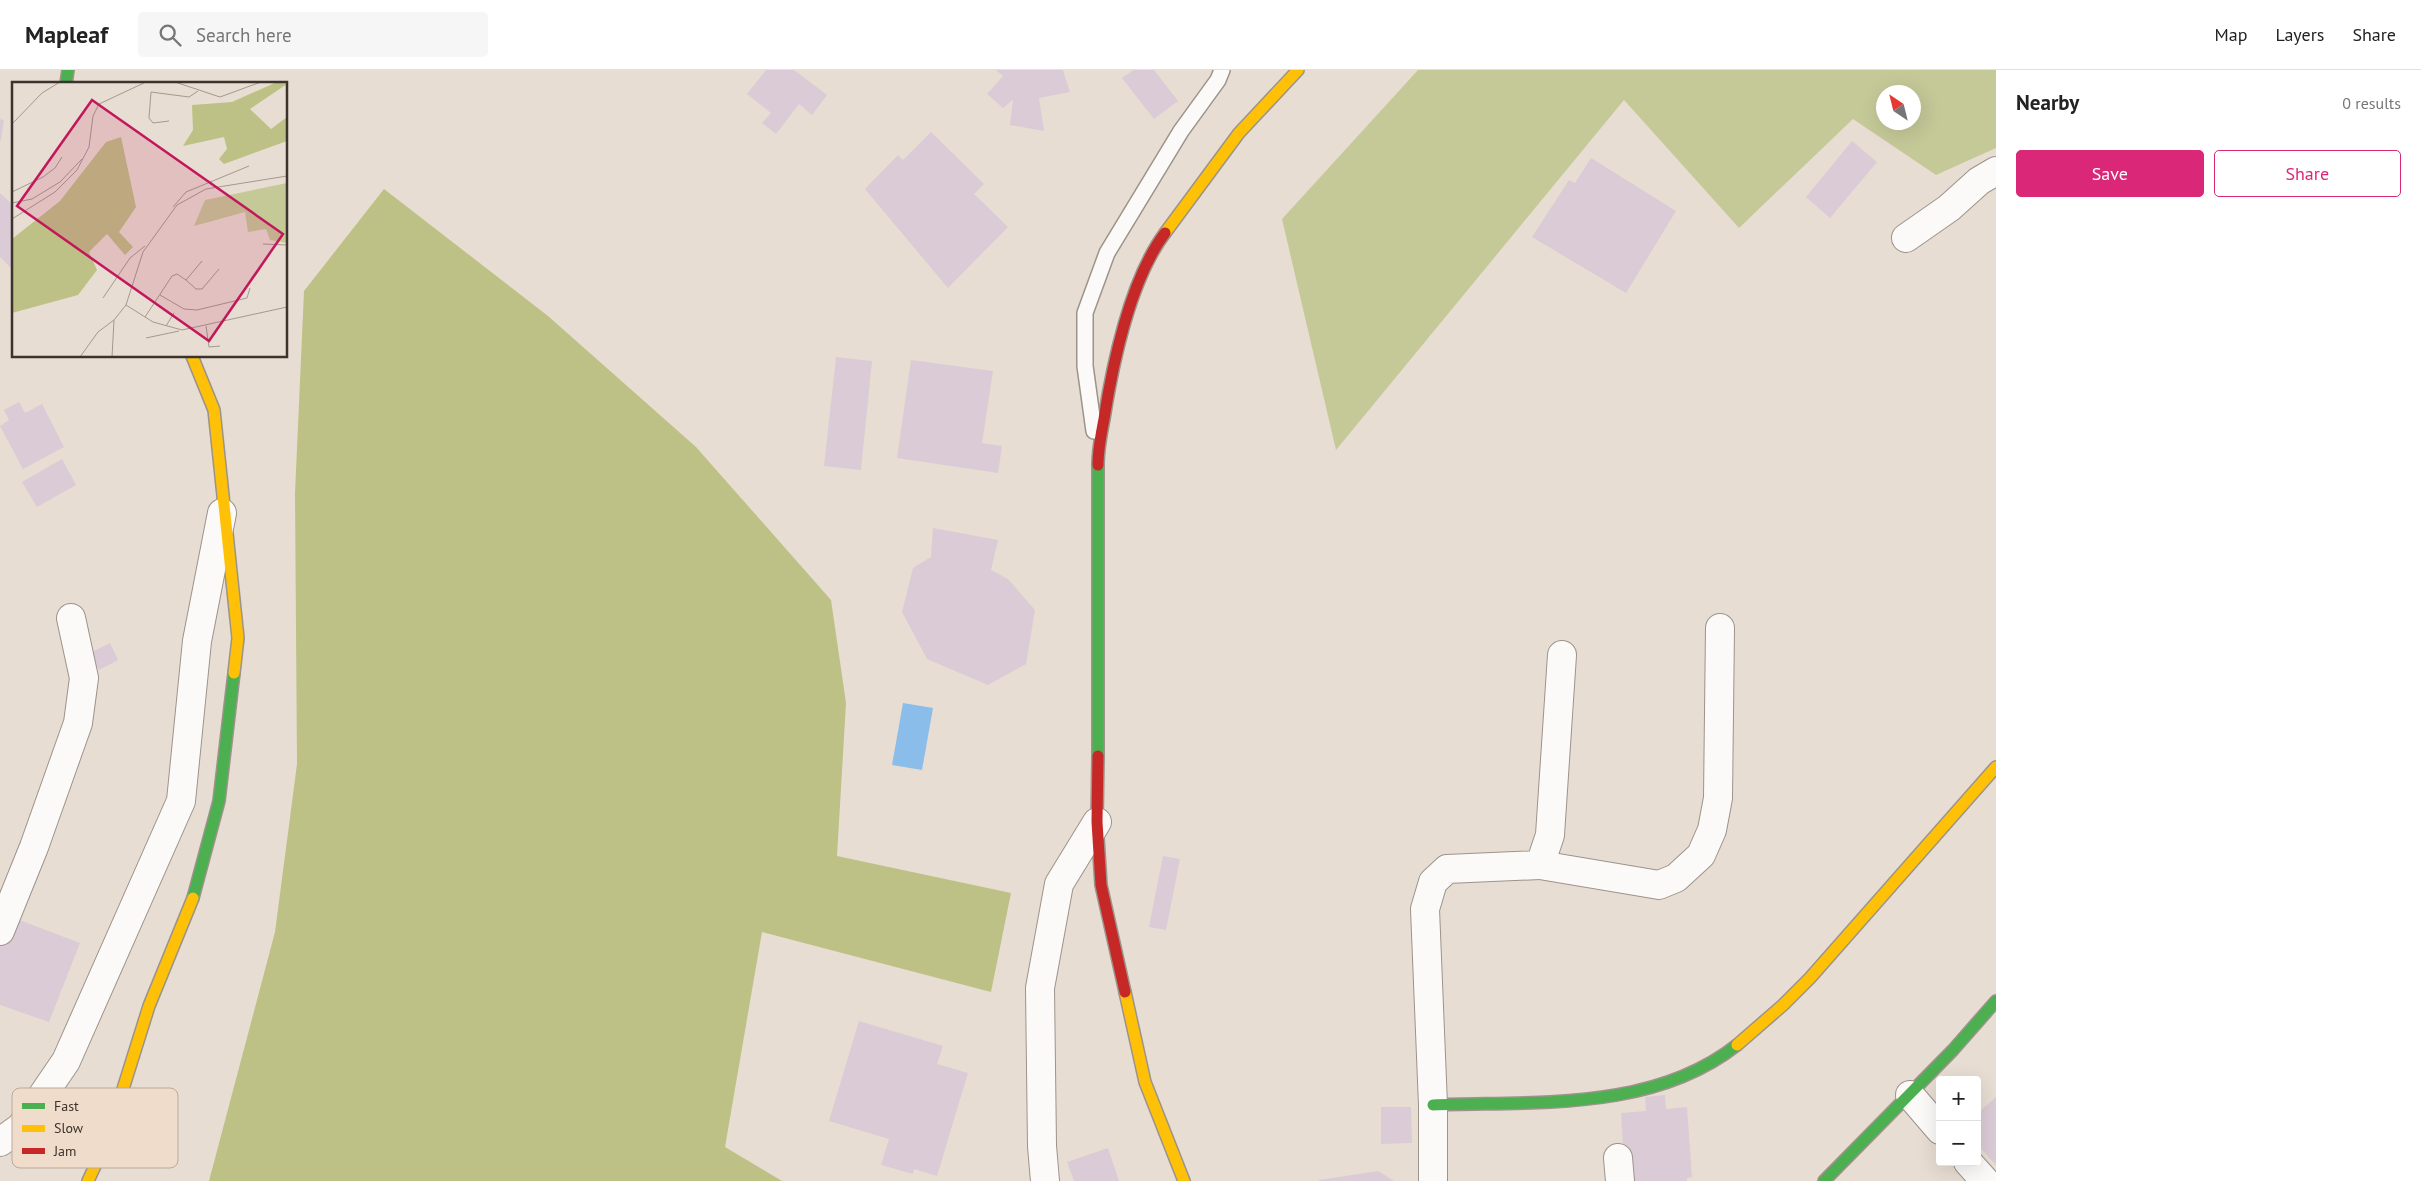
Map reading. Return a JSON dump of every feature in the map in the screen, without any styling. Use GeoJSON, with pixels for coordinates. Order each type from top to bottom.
{"type":"FeatureCollection","features":[{"type":"Feature","properties":{"kind":"street"},"geometry":{"type":"LineString","coordinates":[[1184,1181],[1145,1082],[1101,885],[1097,822],[1100,686],[1098,456],[1109,385],[1124,327],[1138,285],[1160,240],[1239,133],[1298,70]]}},
{"type":"Feature","properties":{"kind":"street"},"geometry":{"type":"LineString","coordinates":[[1906,238],[1949,208],[1979,181],[1996,170]]}},
{"type":"Feature","properties":{"kind":"street"},"geometry":{"type":"LineString","coordinates":[[123,1088],[149,1006],[193,899],[220,801],[238,638],[214,410],[193,358]]}},
{"type":"Feature","properties":{"kind":"street"},"geometry":{"type":"LineString","coordinates":[[48,1088],[66,1061],[181,801],[197,641],[225,502]]}},
{"type":"Feature","properties":{"kind":"street"},"geometry":{"type":"LineString","coordinates":[[0,931],[34,847],[78,723],[84,678],[71,618]]}},
{"type":"Feature","properties":{"kind":"street"},"geometry":{"type":"LineString","coordinates":[[1433,1181],[1433,1104],[1425,909],[1433,882],[1447,869],[1540,865],[1659,885],[1676,878],[1701,855],[1712,830],[1718,798],[1720,628]]}},
{"type":"Feature","properties":{"kind":"street"},"geometry":{"type":"LineString","coordinates":[[1540,865],[1550,835],[1562,655]]}},
{"type":"Feature","properties":{"kind":"street"},"geometry":{"type":"LineString","coordinates":[[1433,1104],[1612,1096],[1672,1083],[1714,1063],[1763,1023],[1829,957],[1996,767]]}},
{"type":"Feature","properties":{"kind":"street"},"geometry":{"type":"LineString","coordinates":[[1045,1181],[1042,1146],[1040,988],[1059,884],[1097,822]]}},
{"type":"Feature","properties":{"kind":"street"},"geometry":{"type":"LineString","coordinates":[[1824,1181],[1910,1095],[1996,1001]]}},
{"type":"Feature","properties":{"kind":"street"},"geometry":{"type":"LineString","coordinates":[[1910,1095],[1936,1125]]}},
{"type":"Feature","properties":{"kind":"street"},"geometry":{"type":"LineString","coordinates":[[0,1142],[12,1133]]}},
{"type":"Feature","properties":{"kind":"street"},"geometry":{"type":"LineString","coordinates":[[1972,1166],[1985,1181]]}},
{"type":"Feature","properties":{"kind":"street"},"geometry":{"type":"LineString","coordinates":[[88,1181],[94,1168]]}},
{"type":"Feature","properties":{"kind":"lane"},"geometry":{"type":"LineString","coordinates":[[1098,456],[1084,366],[1085,313],[1106,253],[1181,131],[1218,80],[1222,70]]}},
{"type":"Feature","properties":{"kind":"green space"},"geometry":{"type":"Polygon","coordinates":[[[1418,70],[1996,70],[1996,148],[1936,175],[1853,119],[1739,228],[1624,100],[1336,450],[1282,219],[1418,70]]]}},
{"type":"Feature","properties":{"kind":"green space"},"geometry":{"type":"Polygon","coordinates":[[[384,189],[548,316],[696,447],[831,600],[846,703],[837,856],[1011,893],[991,992],[762,932],[725,1147],[782,1181],[209,1181],[275,932],[297,764],[295,493],[304,291],[384,189]]]}},
{"type":"Feature","properties":{"kind":"water"},"geometry":{"type":"Polygon","coordinates":[[[903,703],[933,708],[922,770],[892,765],[903,703]]]}},
{"type":"Feature","properties":{"kind":"building"},"geometry":{"type":"Polygon","coordinates":[[[766,70],[794,70],[827,95],[812,115],[799,104],[776,134],[762,123],[771,113],[747,94],[766,70]]]}},
{"type":"Feature","properties":{"kind":"building"},"geometry":{"type":"Polygon","coordinates":[[[996,70],[1063,70],[1070,92],[1039,98],[1044,131],[1010,125],[1013,100],[1003,108],[987,94],[1003,76],[996,70]]]}},
{"type":"Feature","properties":{"kind":"building"},"geometry":{"type":"Polygon","coordinates":[[[1134,70],[1154,70],[1178,101],[1154,119],[1122,78],[1134,70]]]}},
{"type":"Feature","properties":{"kind":"building"},"geometry":{"type":"Polygon","coordinates":[[[0,119],[4,120],[1,140],[0,140],[0,119]]]}},
{"type":"Feature","properties":{"kind":"building"},"geometry":{"type":"Polygon","coordinates":[[[931,132],[984,184],[974,194],[1008,227],[948,288],[865,189],[898,155],[903,160],[931,132]]]}},
{"type":"Feature","properties":{"kind":"building"},"geometry":{"type":"Polygon","coordinates":[[[1852,141],[1877,162],[1830,218],[1806,197],[1852,141]]]}},
{"type":"Feature","properties":{"kind":"building"},"geometry":{"type":"Polygon","coordinates":[[[1591,158],[1676,211],[1626,293],[1532,237],[1569,180],[1575,183],[1591,158]]]}},
{"type":"Feature","properties":{"kind":"building"},"geometry":{"type":"Polygon","coordinates":[[[0,193],[12,204],[12,269],[0,257],[0,193]]]}},
{"type":"Feature","properties":{"kind":"building"},"geometry":{"type":"Polygon","coordinates":[[[836,357],[872,361],[861,470],[824,466],[836,357]]]}},
{"type":"Feature","properties":{"kind":"building"},"geometry":{"type":"Polygon","coordinates":[[[911,360],[993,371],[982,443],[1002,446],[998,473],[897,458],[911,360]]]}},
{"type":"Feature","properties":{"kind":"building"},"geometry":{"type":"Polygon","coordinates":[[[19,402],[25,413],[42,404],[64,447],[23,469],[0,426],[9,420],[4,410],[19,402]]]}},
{"type":"Feature","properties":{"kind":"building"},"geometry":{"type":"Polygon","coordinates":[[[62,459],[76,485],[37,507],[22,482],[62,459]]]}},
{"type":"Feature","properties":{"kind":"building"},"geometry":{"type":"Polygon","coordinates":[[[933,528],[998,540],[991,570],[1008,579],[1035,610],[1026,664],[988,685],[927,659],[902,612],[913,568],[931,557],[933,528]]]}},
{"type":"Feature","properties":{"kind":"building"},"geometry":{"type":"Polygon","coordinates":[[[110,643],[118,660],[99,670],[90,653],[110,643]]]}},
{"type":"Feature","properties":{"kind":"building"},"geometry":{"type":"Polygon","coordinates":[[[1163,856],[1180,859],[1166,930],[1149,927],[1163,856]]]}},
{"type":"Feature","properties":{"kind":"building"},"geometry":{"type":"Polygon","coordinates":[[[9,916],[80,943],[49,1022],[0,1005],[0,938],[9,916]]]}},
{"type":"Feature","properties":{"kind":"building"},"geometry":{"type":"Polygon","coordinates":[[[859,1021],[943,1046],[937,1064],[968,1073],[937,1176],[914,1169],[913,1174],[881,1165],[889,1139],[829,1121],[859,1021]]]}},
{"type":"Feature","properties":{"kind":"building"},"geometry":{"type":"Polygon","coordinates":[[[1665,1095],[1666,1109],[1687,1107],[1692,1177],[1687,1178],[1687,1181],[1628,1181],[1625,1177],[1621,1113],[1646,1111],[1645,1097],[1665,1095]]]}},
{"type":"Feature","properties":{"kind":"building"},"geometry":{"type":"Polygon","coordinates":[[[1996,1097],[1996,1165],[1981,1148],[1981,1110],[1996,1097]]]}},
{"type":"Feature","properties":{"kind":"building"},"geometry":{"type":"Polygon","coordinates":[[[1381,1107],[1411,1107],[1412,1143],[1381,1144],[1381,1107]]]}},
{"type":"Feature","properties":{"kind":"building"},"geometry":{"type":"Polygon","coordinates":[[[1108,1148],[1119,1181],[1074,1181],[1067,1162],[1108,1148]]]}},
{"type":"Feature","properties":{"kind":"building"},"geometry":{"type":"Polygon","coordinates":[[[1378,1171],[1394,1181],[1319,1181],[1319,1180],[1378,1171]]]}},
{"type":"Feature","properties":{"kind":"traffic: fast"},"geometry":{"type":"LineString","coordinates":[[66,82],[68,70]]}},
{"type":"Feature","properties":{"kind":"traffic: fast"},"geometry":{"type":"LineString","coordinates":[[1098,465],[1098,756]]}},
{"type":"Feature","properties":{"kind":"traffic: fast"},"geometry":{"type":"LineString","coordinates":[[193,898],[219,801],[234,673]]}},
{"type":"Feature","properties":{"kind":"traffic: fast"},"geometry":{"type":"LineString","coordinates":[[1824,1181],[1953,1050],[1996,1001]]}},
{"type":"Feature","properties":{"kind":"traffic: fast"},"geometry":{"type":"LineString","coordinates":[[1433,1105],[1552,1102],[1591,1099],[1630,1092],[1668,1082],[1704,1067],[1737,1045]]}},
{"type":"Feature","properties":{"kind":"traffic: slow"},"geometry":{"type":"LineString","coordinates":[[1165,233],[1239,133],[1298,70]]}},
{"type":"Feature","properties":{"kind":"traffic: slow"},"geometry":{"type":"LineString","coordinates":[[193,358],[214,410],[238,638],[234,673]]}},
{"type":"Feature","properties":{"kind":"traffic: slow"},"geometry":{"type":"LineString","coordinates":[[1737,1045],[1783,1005],[1810,978],[1996,767]]}},
{"type":"Feature","properties":{"kind":"traffic: slow"},"geometry":{"type":"LineString","coordinates":[[123,1088],[149,1006],[193,898]]}},
{"type":"Feature","properties":{"kind":"traffic: slow"},"geometry":{"type":"LineString","coordinates":[[1125,992],[1145,1082],[1184,1181]]}},
{"type":"Feature","properties":{"kind":"traffic: slow"},"geometry":{"type":"LineString","coordinates":[[88,1181],[94,1168]]}},
{"type":"Feature","properties":{"kind":"traffic: jam"},"geometry":{"type":"LineString","coordinates":[[1098,465],[1112,372],[1125,322],[1142,274],[1165,233]]}},
{"type":"Feature","properties":{"kind":"traffic: jam"},"geometry":{"type":"LineString","coordinates":[[1098,756],[1097,822],[1101,885],[1125,992]]}}]}
